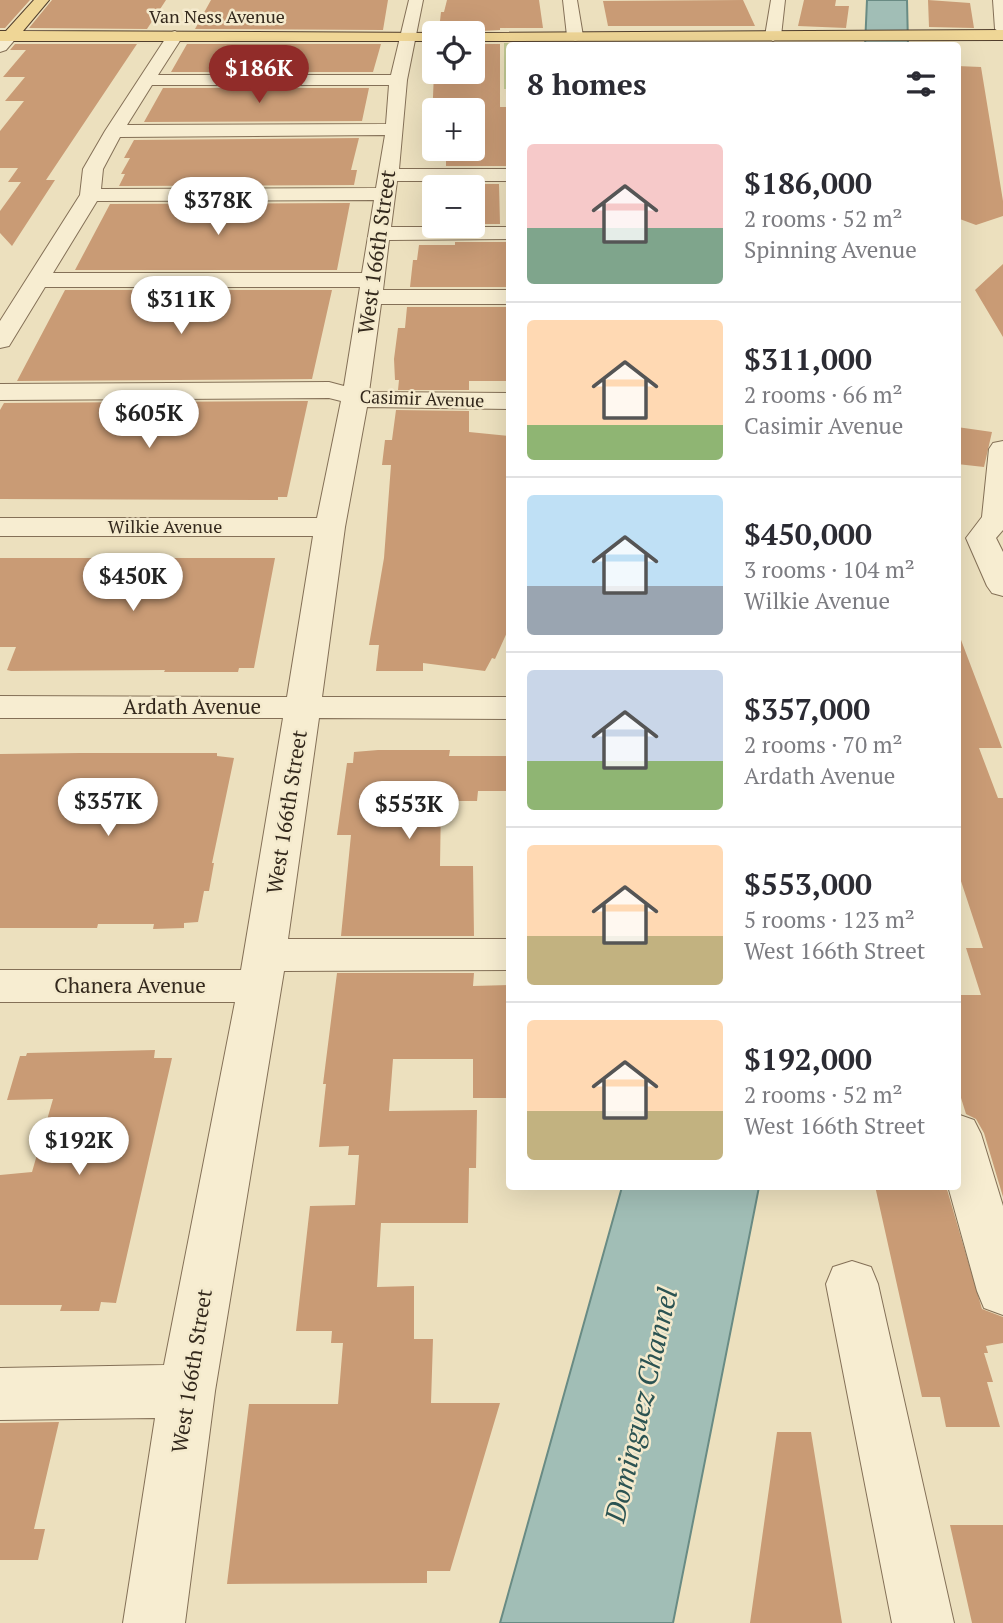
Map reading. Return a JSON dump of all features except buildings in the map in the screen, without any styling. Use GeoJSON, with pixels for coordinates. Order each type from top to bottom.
{"type":"FeatureCollection","features":[{"type":"Feature","properties":{"kind":"main road"},"geometry":{"type":"LineString","coordinates":[[3,39],[42,0]]}},
{"type":"Feature","properties":{"kind":"main road","name":"Van Ness Avenue"},"geometry":{"type":"LineString","coordinates":[[3,39],[175,36],[419,24]]}},
{"type":"Feature","properties":{"kind":"main road"},"geometry":{"type":"LineString","coordinates":[[485,36],[1003,35]]}},
{"type":"Feature","properties":{"kind":"street"},"geometry":{"type":"LineString","coordinates":[[570,0],[575,36]]}},
{"type":"Feature","properties":{"kind":"street"},"geometry":{"type":"LineString","coordinates":[[774,36],[778,0]]}},
{"type":"Feature","properties":{"kind":"street"},"geometry":{"type":"LineString","coordinates":[[1000,0],[1003,29]]}},
{"type":"Feature","properties":{"kind":"street","name":"West 166th Street"},"geometry":{"type":"LineString","coordinates":[[154,1623],[187,1391],[262,971],[330,527],[355,398],[394,129],[398,80],[419,24]]}},
{"type":"Feature","properties":{"kind":"street"},"geometry":{"type":"LineString","coordinates":[[0,341],[90,195],[93,169],[114,131],[175,36]]}},
{"type":"Feature","properties":{"kind":"street"},"geometry":{"type":"LineString","coordinates":[[146,80],[398,80]]}},
{"type":"Feature","properties":{"kind":"street"},"geometry":{"type":"LineString","coordinates":[[114,131],[394,129]]}},
{"type":"Feature","properties":{"kind":"street"},"geometry":{"type":"LineString","coordinates":[[90,195],[386,186],[506,175]]}},
{"type":"Feature","properties":{"kind":"street"},"geometry":{"type":"LineString","coordinates":[[386,186],[422,188]]}},
{"type":"Feature","properties":{"kind":"street"},"geometry":{"type":"LineString","coordinates":[[485,188],[506,188]]}},
{"type":"Feature","properties":{"kind":"street"},"geometry":{"type":"LineString","coordinates":[[378,234],[506,233]]}},
{"type":"Feature","properties":{"kind":"street"},"geometry":{"type":"LineString","coordinates":[[38,281],[371,288],[506,297]]}},
{"type":"Feature","properties":{"kind":"street","name":"Casimir Avenue"},"geometry":{"type":"LineString","coordinates":[[0,392],[329,390],[376,401],[506,401]]}},
{"type":"Feature","properties":{"kind":"street"},"geometry":{"type":"LineString","coordinates":[[1003,449],[997,518],[981,538],[1003,586]]}},
{"type":"Feature","properties":{"kind":"street","name":"Wilkie Avenue"},"geometry":{"type":"LineString","coordinates":[[0,527],[330,527]]}},
{"type":"Feature","properties":{"kind":"street","name":"Ardath Avenue"},"geometry":{"type":"LineString","coordinates":[[0,707],[506,708]]}},
{"type":"Feature","properties":{"kind":"street","name":"Chanera Avenue"},"geometry":{"type":"LineString","coordinates":[[0,986],[506,956]]}},
{"type":"Feature","properties":{"kind":"street"},"geometry":{"type":"LineString","coordinates":[[961,1148],[1003,1291]]}},
{"type":"Feature","properties":{"kind":"street"},"geometry":{"type":"LineString","coordinates":[[852,1284],[923,1623]]}},
{"type":"Feature","properties":{"kind":"street"},"geometry":{"type":"LineString","coordinates":[[0,1394],[187,1391]]}},
{"type":"Feature","properties":{"kind":"green space"},"geometry":{"type":"Polygon","coordinates":[[[506,43],[506,89],[504,89],[506,43]]]}},
{"type":"Feature","properties":{"kind":"water"},"geometry":{"type":"Polygon","coordinates":[[[867,0],[907,0],[908,42],[865,42],[867,0]]]}},
{"type":"Feature","properties":{"kind":"water","name":"Dominguez Channel"},"geometry":{"type":"Polygon","coordinates":[[[621,1190],[758,1190],[673,1623],[500,1623],[621,1190]]]}}]}
